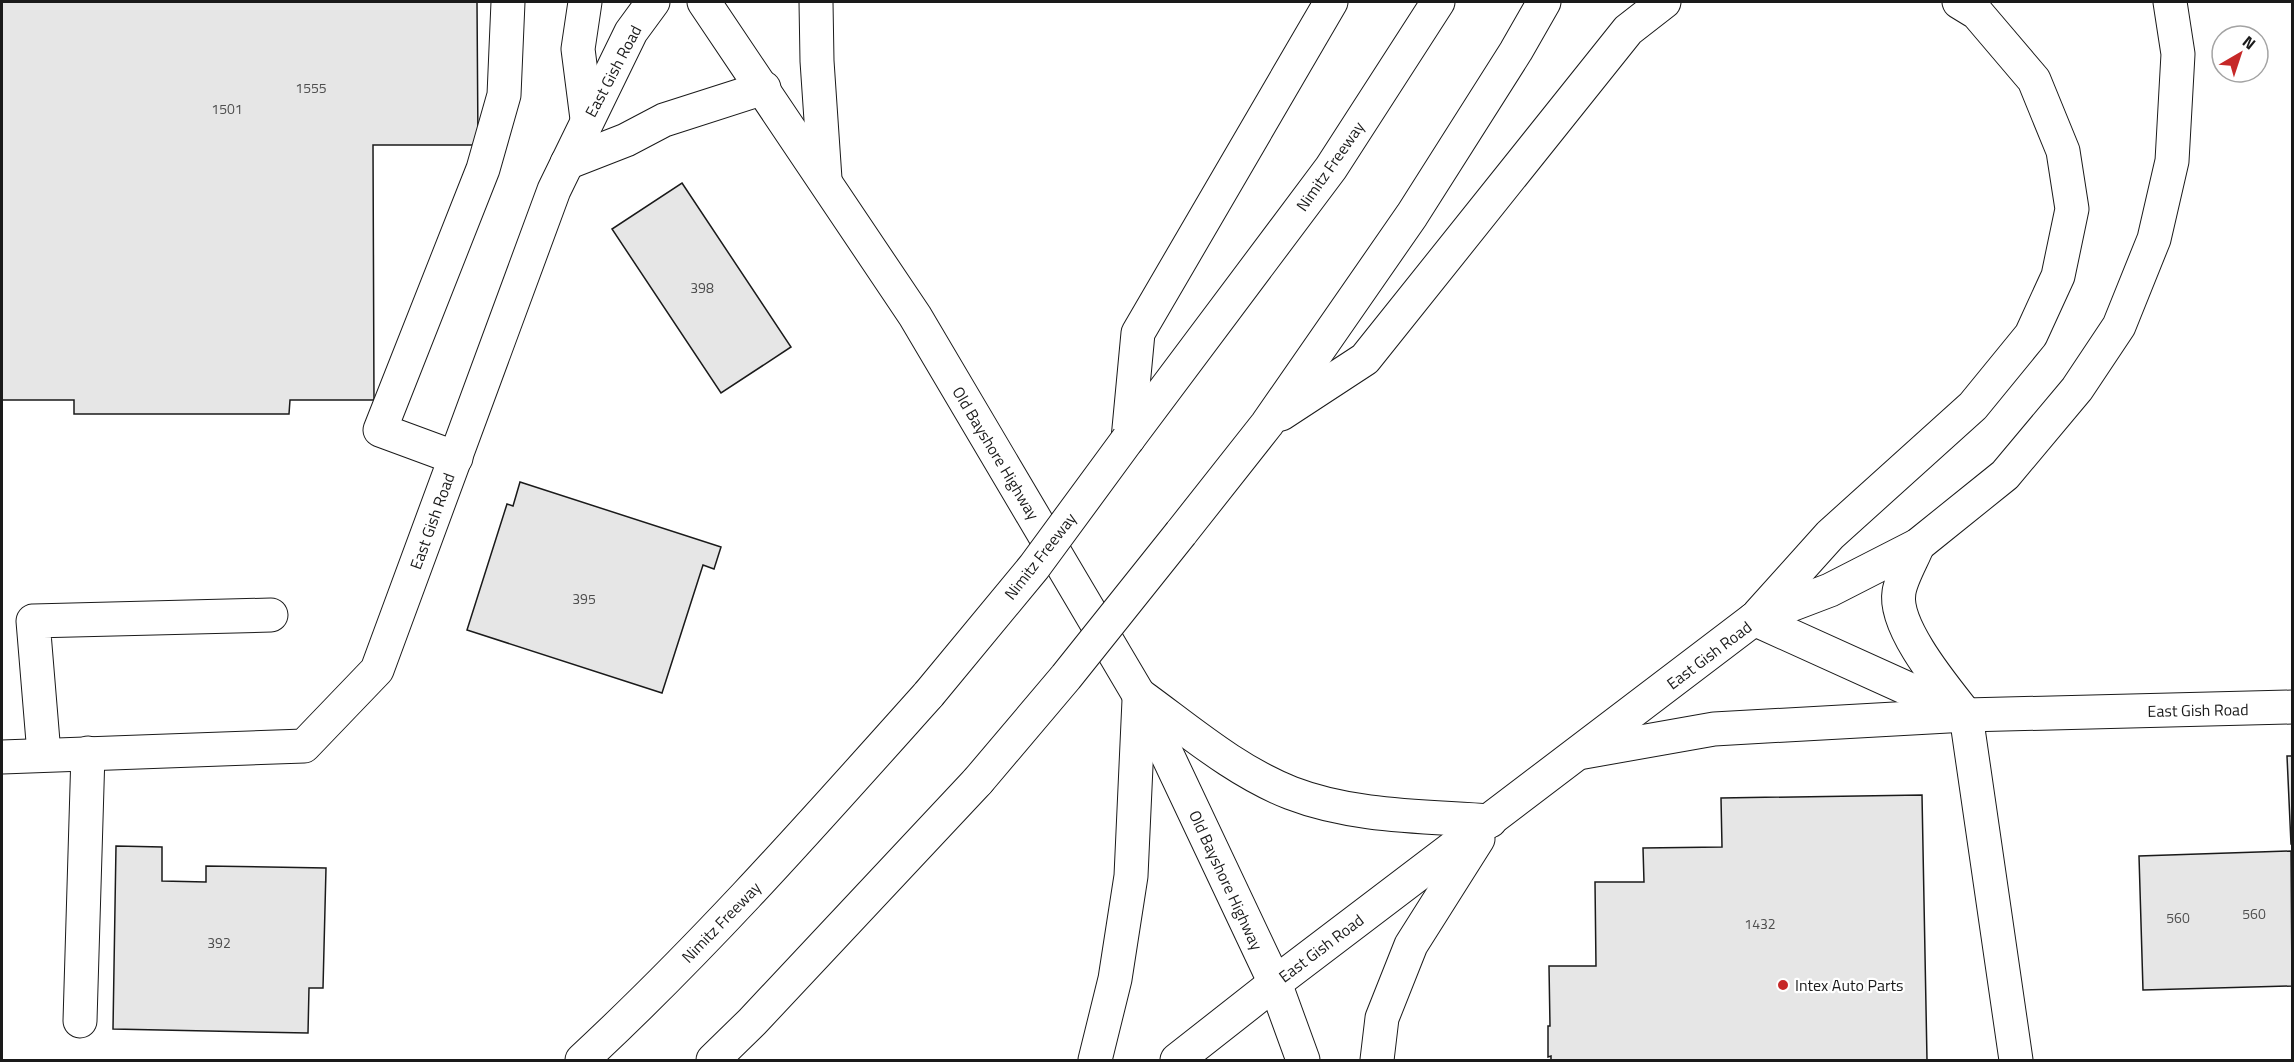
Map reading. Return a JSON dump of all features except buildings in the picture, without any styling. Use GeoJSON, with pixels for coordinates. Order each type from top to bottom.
{"type":"FeatureCollection","features":[{"type":"Feature","properties":{"kind":"main road"},"geometry":{"type":"LineString","coordinates":[[456,458],[380,430],[483,169],[504,95],[508,2]]}},
{"type":"Feature","properties":{"kind":"main road"},"geometry":{"type":"LineString","coordinates":[[585,2],[578,49],[587,119]]}},
{"type":"Feature","properties":{"kind":"main road","name":"East Gish Road"},"geometry":{"type":"LineString","coordinates":[[2,757],[304,746],[377,670],[554,190],[631,32],[653,2]]}},
{"type":"Feature","properties":{"kind":"main road","name":"Old Bayshore Highway"},"geometry":{"type":"LineString","coordinates":[[704,2],[764,88],[915,316],[1139,695],[1275,983],[1303,1060]]}},
{"type":"Feature","properties":{"kind":"main road"},"geometry":{"type":"LineString","coordinates":[[816,2],[817,61],[825,179]]}},
{"type":"Feature","properties":{"kind":"main road"},"geometry":{"type":"LineString","coordinates":[[1128,439],[1138,333],[1331,2]]}},
{"type":"Feature","properties":{"kind":"main road","name":"Nimitz Freeway"},"geometry":{"type":"LineString","coordinates":[[582,1060],[763,879],[929,694],[1034,567],[1331,168],[1438,2]]}},
{"type":"Feature","properties":{"kind":"main road"},"geometry":{"type":"LineString","coordinates":[[713,1060],[752,1022],[978,781],[1066,677],[1267,424],[1412,215],[1516,51],[1544,2]]}},
{"type":"Feature","properties":{"kind":"main road"},"geometry":{"type":"LineString","coordinates":[[1267,424],[1365,359],[1628,30],[1664,2]]}},
{"type":"Feature","properties":{"kind":"main road"},"geometry":{"type":"LineString","coordinates":[[1754,619],[1830,535],[1973,406],[2031,335],[2058,276],[2072,209],[2063,151],[2034,80],[1977,13],[1959,2]]}},
{"type":"Feature","properties":{"kind":"main road"},"geometry":{"type":"LineString","coordinates":[[1754,619],[1830,590],[1918,545],[2005,475],[2077,389],[2119,326],[2154,238],[2172,161],[2178,54],[2170,2]]}},
{"type":"Feature","properties":{"kind":"main road"},"geometry":{"type":"LineString","coordinates":[[567,163],[626,140],[663,120],[764,88]]}},
{"type":"Feature","properties":{"kind":"main road"},"geometry":{"type":"LineString","coordinates":[[1918,545],[1899,592],[1903,621],[1929,668],[1965,715],[2016,1060]]}},
{"type":"Feature","properties":{"kind":"main road"},"geometry":{"type":"LineString","coordinates":[[44,754],[33,621],[271,615]]}},
{"type":"Feature","properties":{"kind":"main road","name":"East Gish Road"},"geometry":{"type":"LineString","coordinates":[[1177,1060],[1754,619],[1965,715],[2292,707]]}},
{"type":"Feature","properties":{"kind":"main road"},"geometry":{"type":"LineString","coordinates":[[1139,695],[1242,769],[1291,793],[1357,811],[1490,821],[1411,945],[1382,1018],[1377,1060]]}},
{"type":"Feature","properties":{"kind":"main road"},"geometry":{"type":"LineString","coordinates":[[1095,1060],[1115,978],[1131,876],[1139,695]]}},
{"type":"Feature","properties":{"kind":"main road"},"geometry":{"type":"LineString","coordinates":[[1580,753],[1714,729],[1965,715]]}},
{"type":"Feature","properties":{"kind":"main road"},"geometry":{"type":"LineString","coordinates":[[80,1021],[88,753]]}},
{"type":"Feature","properties":{"kind":"place","name":"Intex Auto Parts"},"geometry":{"type":"Point","coordinates":[1783,985]}}]}
